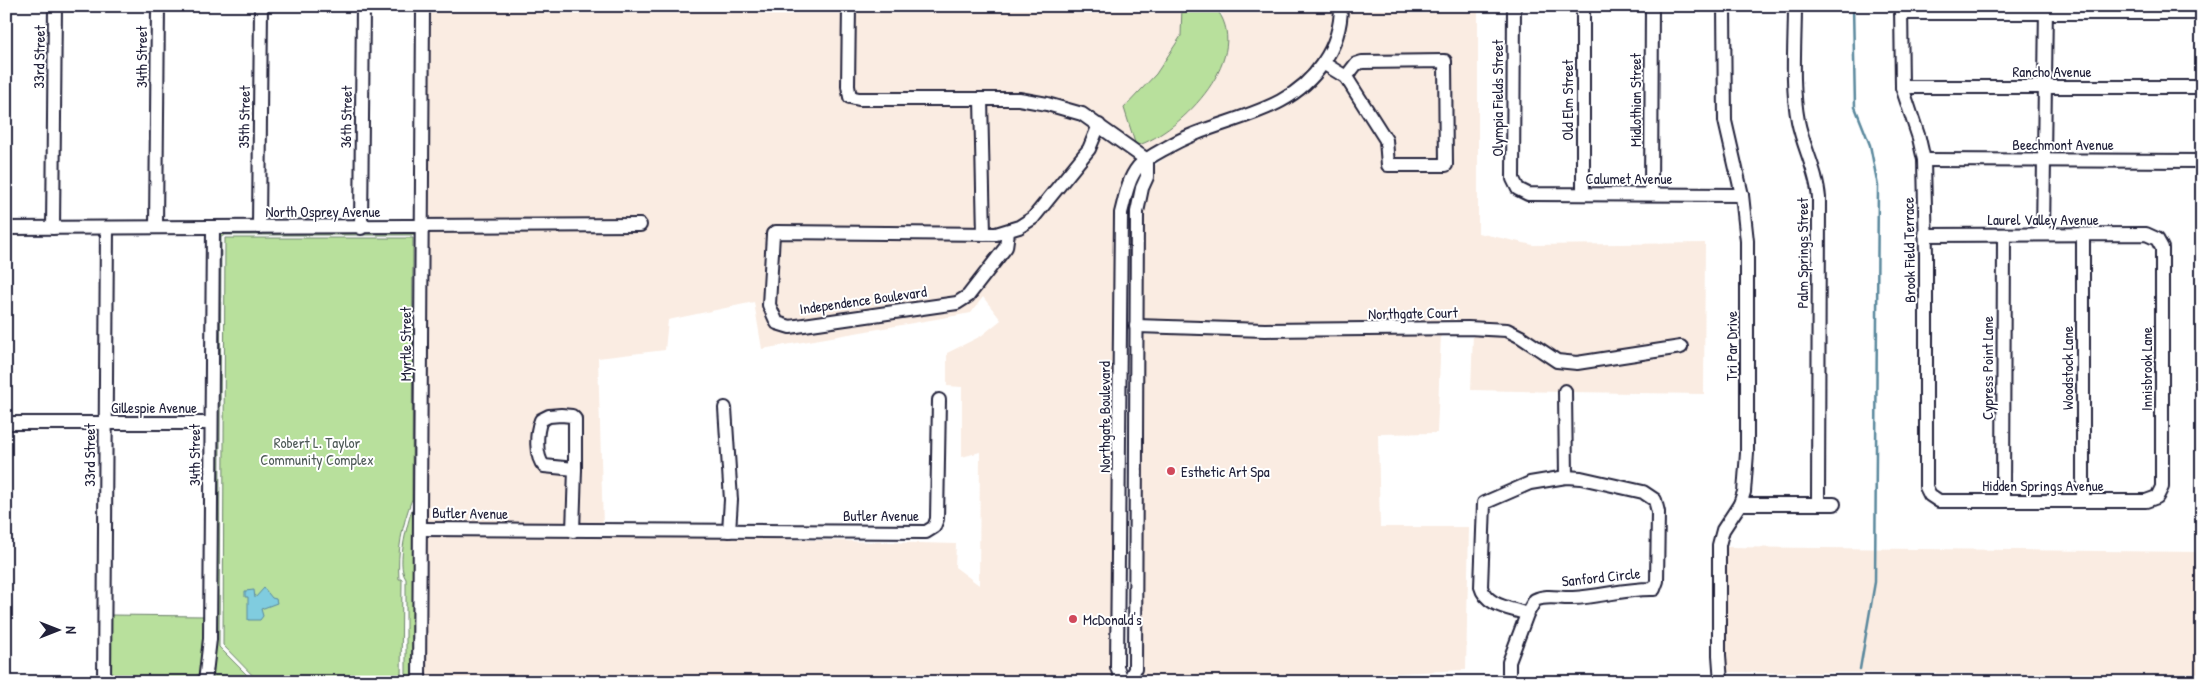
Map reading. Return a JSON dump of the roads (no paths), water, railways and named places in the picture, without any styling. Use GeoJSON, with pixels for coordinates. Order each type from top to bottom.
{"type":"FeatureCollection","features":[{"type":"Feature","properties":{"kind":"street","name":"33rd Street"},"geometry":{"type":"LineString","coordinates":[[53,228],[55,6]]}},
{"type":"Feature","properties":{"kind":"street","name":"34th Street"},"geometry":{"type":"LineString","coordinates":[[156,227],[158,6]]}},
{"type":"Feature","properties":{"kind":"street","name":"35th Street"},"geometry":{"type":"LineString","coordinates":[[259,227],[261,6]]}},
{"type":"Feature","properties":{"kind":"street","name":"36th Street"},"geometry":{"type":"LineString","coordinates":[[361,228],[364,6]]}},
{"type":"Feature","properties":{"kind":"street","name":"Myrtle Street"},"geometry":{"type":"LineString","coordinates":[[419,682],[423,6]]}},
{"type":"Feature","properties":{"kind":"street"},"geometry":{"type":"LineString","coordinates":[[849,6],[848,86],[850,97],[859,99],[1019,99],[1047,104],[1082,114],[1147,160]]}},
{"type":"Feature","properties":{"kind":"street","name":"Northgate Boulevard"},"geometry":{"type":"LineString","coordinates":[[1122,682],[1117,667],[1121,213],[1130,181],[1138,166],[1188,135],[1270,107],[1288,99],[1310,82],[1335,42],[1339,28],[1341,6]]}},
{"type":"Feature","properties":{"kind":"street","name":"Olympia Fields Street"},"geometry":{"type":"LineString","coordinates":[[1514,6],[1513,178],[1518,189]]}},
{"type":"Feature","properties":{"kind":"street","name":"Old Elm Street"},"geometry":{"type":"LineString","coordinates":[[1583,6],[1583,194]]}},
{"type":"Feature","properties":{"kind":"street","name":"Midlothian Street"},"geometry":{"type":"LineString","coordinates":[[1651,194],[1652,6]]}},
{"type":"Feature","properties":{"kind":"street","name":"Tri Par Drive"},"geometry":{"type":"LineString","coordinates":[[1721,682],[1718,655],[1719,545],[1723,530],[1740,504],[1744,492],[1747,453],[1747,241],[1742,195],[1725,121],[1724,6]]}},
{"type":"Feature","properties":{"kind":"street","name":"Palm Springs Street"},"geometry":{"type":"LineString","coordinates":[[1795,6],[1795,102],[1801,135],[1816,178],[1819,198],[1818,504]]}},
{"type":"Feature","properties":{"kind":"street"},"geometry":{"type":"LineString","coordinates":[[1901,10],[2202,13]]}},
{"type":"Feature","properties":{"kind":"street","name":"Brook Field Terrace"},"geometry":{"type":"LineString","coordinates":[[1901,10],[1902,87],[1924,160],[1926,487],[1930,496]]}},
{"type":"Feature","properties":{"kind":"street"},"geometry":{"type":"LineString","coordinates":[[2043,234],[2046,10]]}},
{"type":"Feature","properties":{"kind":"street"},"geometry":{"type":"LineString","coordinates":[[1323,63],[1346,77],[1386,140],[1388,165],[1446,165],[1445,61],[1362,62],[1356,64],[1346,77]]}},
{"type":"Feature","properties":{"kind":"street","name":"Rancho Avenue"},"geometry":{"type":"LineString","coordinates":[[1902,87],[2202,87]]}},
{"type":"Feature","properties":{"kind":"street"},"geometry":{"type":"LineString","coordinates":[[981,99],[984,234]]}},
{"type":"Feature","properties":{"kind":"street","name":"Independence Boulevard"},"geometry":{"type":"LineString","coordinates":[[1008,232],[1006,247],[968,296],[958,303],[790,327],[777,323],[770,309],[773,234],[776,232],[984,234],[1008,232],[1034,218],[1089,149],[1099,125]]}},
{"type":"Feature","properties":{"kind":"street","name":"Northgate Boulevard"},"geometry":{"type":"LineString","coordinates":[[1128,682],[1135,669],[1136,212],[1147,177],[1147,160]]}},
{"type":"Feature","properties":{"kind":"street","name":"Beechmont Avenue"},"geometry":{"type":"LineString","coordinates":[[1924,160],[2202,161]]}},
{"type":"Feature","properties":{"kind":"street","name":"Calumet Avenue"},"geometry":{"type":"LineString","coordinates":[[1518,189],[1528,194],[1742,195]]}},
{"type":"Feature","properties":{"kind":"street","name":"North Osprey Avenue"},"geometry":{"type":"LineString","coordinates":[[6,228],[361,228],[640,225]]}},
{"type":"Feature","properties":{"kind":"street","name":"33rd Street"},"geometry":{"type":"LineString","coordinates":[[104,682],[107,228]]}},
{"type":"Feature","properties":{"kind":"street","name":"34th Street"},"geometry":{"type":"LineString","coordinates":[[205,682],[210,639],[213,228]]}},
{"type":"Feature","properties":{"kind":"street","name":"Laurel Valley Avenue"},"geometry":{"type":"LineString","coordinates":[[1925,235],[2146,234],[2159,240]]}},
{"type":"Feature","properties":{"kind":"street","name":"Cypress Point Lane"},"geometry":{"type":"LineString","coordinates":[[2003,500],[2004,235]]}},
{"type":"Feature","properties":{"kind":"street","name":"Woodstock Lane"},"geometry":{"type":"LineString","coordinates":[[2083,235],[2083,501]]}},
{"type":"Feature","properties":{"kind":"street","name":"Innisbrook Lane"},"geometry":{"type":"LineString","coordinates":[[2157,497],[2162,487],[2162,248],[2159,240]]}},
{"type":"Feature","properties":{"kind":"street","name":"Northgate Court"},"geometry":{"type":"LineString","coordinates":[[1136,326],[1265,330],[1468,328],[1507,330],[1557,361],[1577,363],[1680,347]]}},
{"type":"Feature","properties":{"kind":"street"},"geometry":{"type":"LineString","coordinates":[[1565,391],[1566,477]]}},
{"type":"Feature","properties":{"kind":"street","name":"Butler Avenue"},"geometry":{"type":"LineString","coordinates":[[420,529],[926,532],[930,530],[937,519],[939,400]]}},
{"type":"Feature","properties":{"kind":"street"},"geometry":{"type":"LineString","coordinates":[[725,408],[731,500],[729,531]]}},
{"type":"Feature","properties":{"kind":"street"},"geometry":{"type":"LineString","coordinates":[[573,530],[575,469],[575,419],[572,416],[562,415],[544,417],[539,424],[538,434],[541,464],[544,466],[575,469]]}},
{"type":"Feature","properties":{"kind":"street","name":"Gillespie Avenue"},"geometry":{"type":"LineString","coordinates":[[6,423],[211,423]]}},
{"type":"Feature","properties":{"kind":"street","name":"Sanford Circle"},"geometry":{"type":"LineString","coordinates":[[1509,682],[1509,662],[1528,614],[1532,603],[1540,598],[1575,598],[1626,589],[1654,588],[1656,585],[1658,512],[1655,500],[1643,492],[1581,478],[1566,477],[1530,483],[1484,502],[1482,508],[1482,594],[1491,601],[1528,614]]}},
{"type":"Feature","properties":{"kind":"street","name":"Hidden Springs Avenue"},"geometry":{"type":"LineString","coordinates":[[1930,496],[1939,500],[2083,501],[2146,501],[2157,497]]}},
{"type":"Feature","properties":{"kind":"street"},"geometry":{"type":"LineString","coordinates":[[1740,504],[1834,504]]}},
{"type":"Feature","properties":{"kind":"water"},"geometry":{"type":"Polygon","coordinates":[[[264,588],[272,598],[276,599],[277,603],[261,609],[263,616],[260,620],[248,620],[248,597],[245,597],[245,591],[254,590],[255,598],[264,588]]]}},
{"type":"Feature","properties":{"kind":"waterway"},"geometry":{"type":"LineString","coordinates":[[1853,6],[1855,107],[1870,145],[1878,186],[1875,582],[1860,669]]}},
{"type":"Feature","properties":{"kind":"place","name":"Esthetic Art Spa"},"geometry":{"type":"Point","coordinates":[1171,471]}},
{"type":"Feature","properties":{"kind":"place","name":"McDonald's"},"geometry":{"type":"Point","coordinates":[1073,619]}},
{"type":"Feature","properties":{"kind":"park label","name":"Robert L. Taylor Community Complex"},"geometry":{"type":"Point","coordinates":[317,450]}}]}
